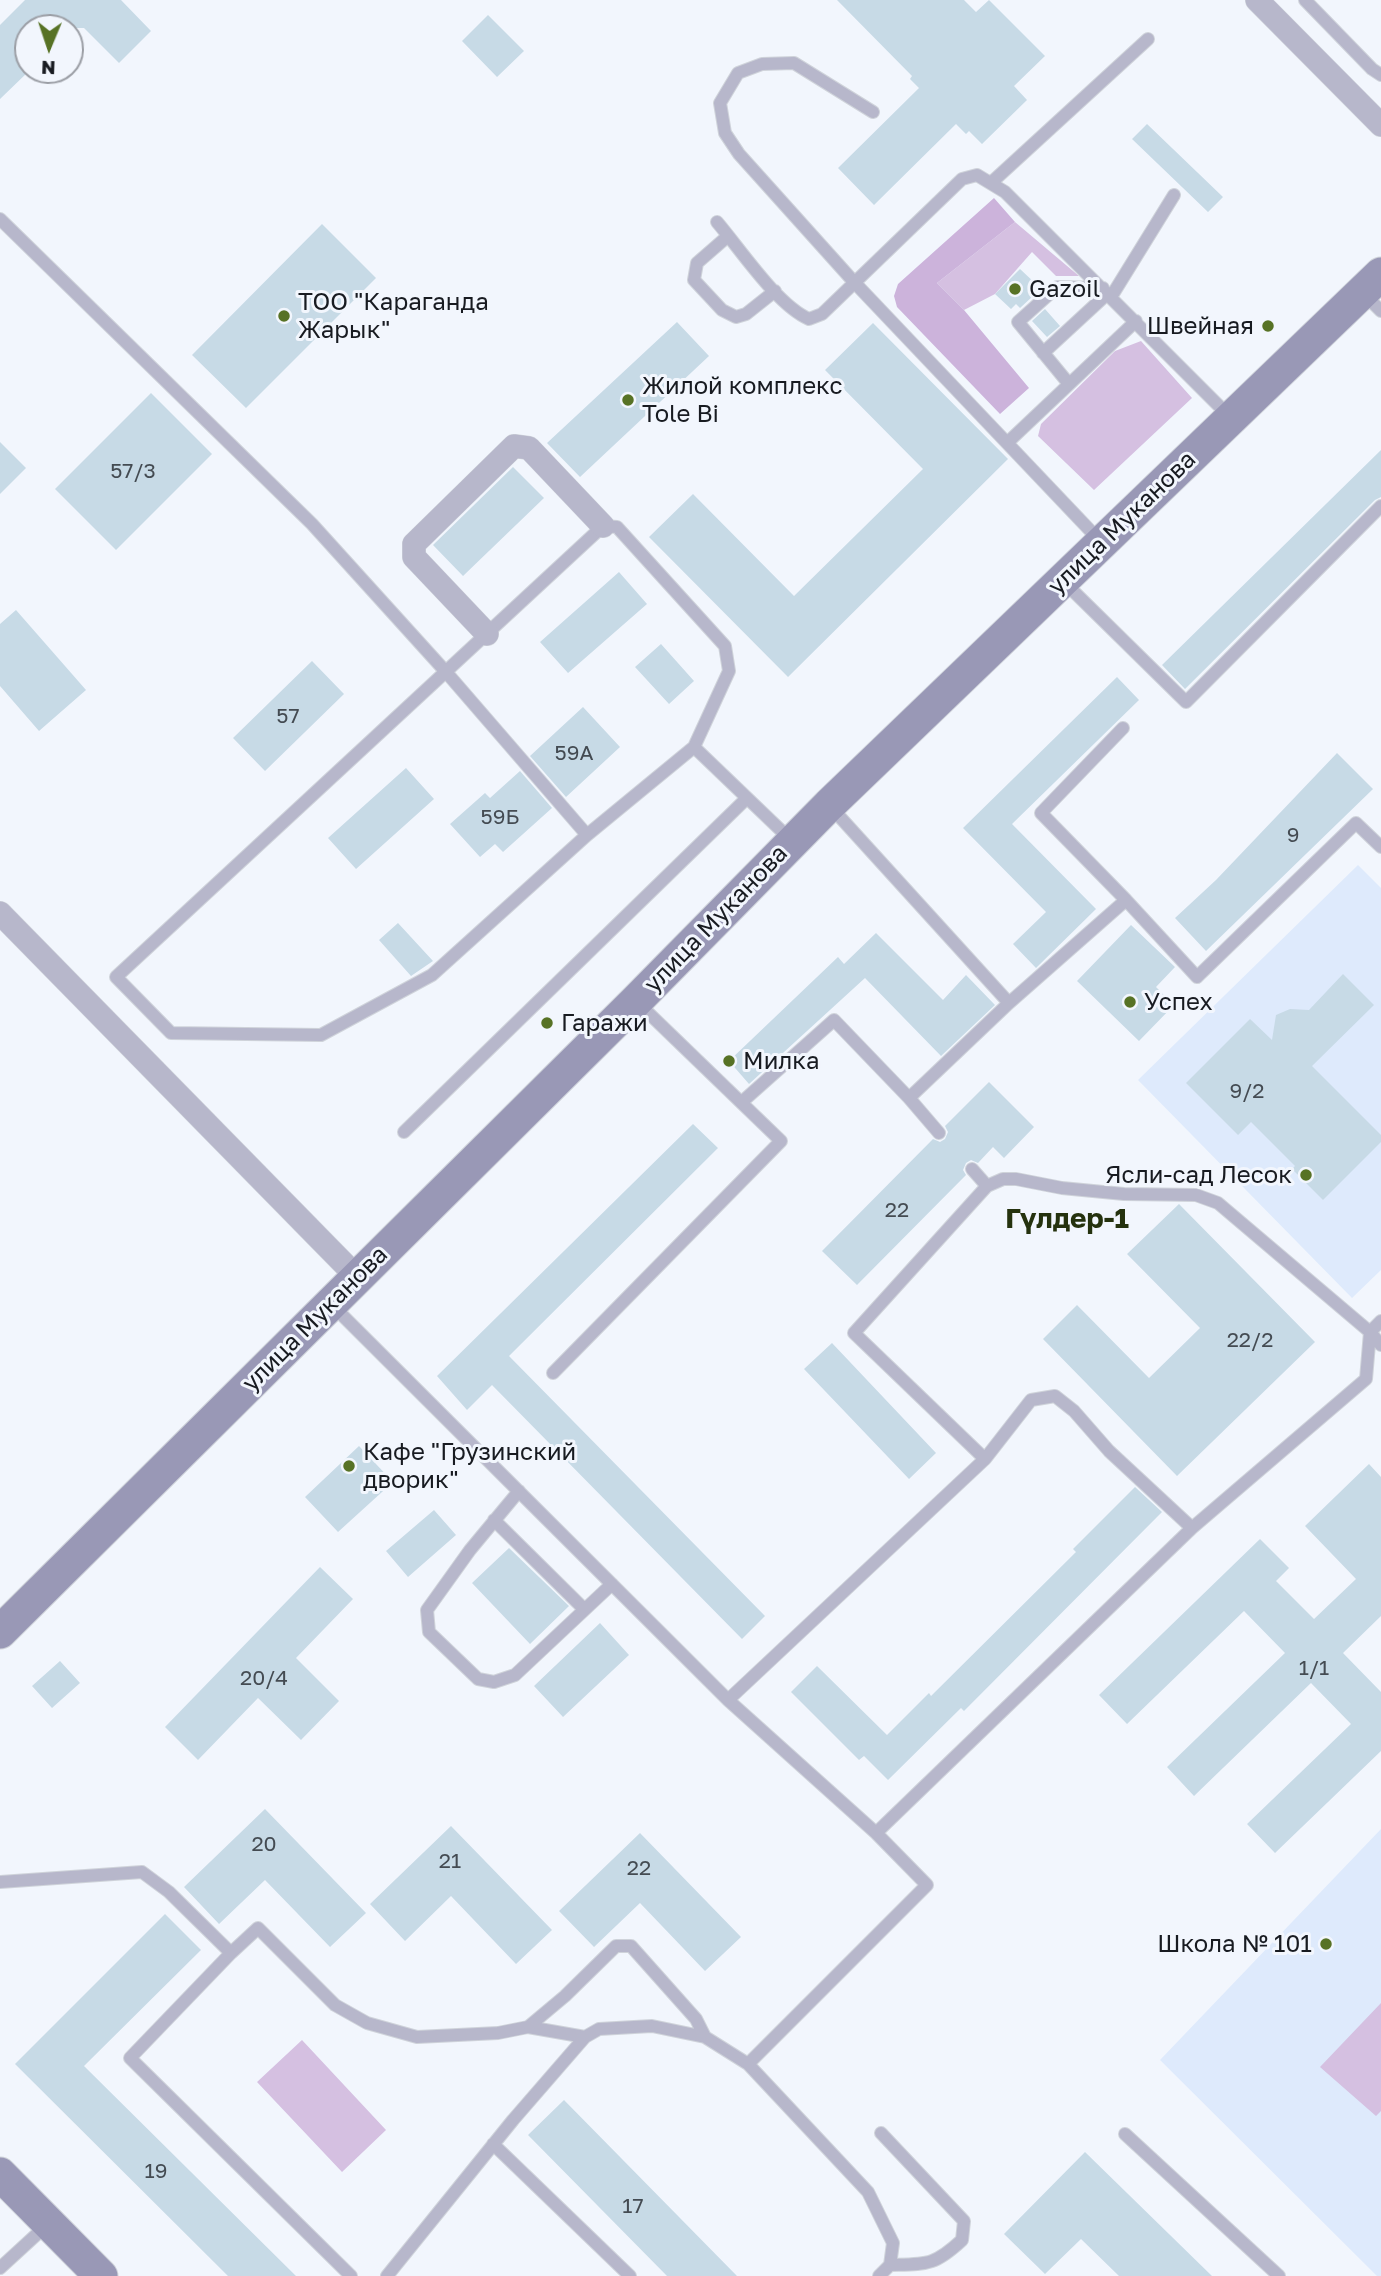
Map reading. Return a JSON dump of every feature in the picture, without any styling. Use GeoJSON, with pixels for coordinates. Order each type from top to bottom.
{"type":"FeatureCollection","features":[{"type":"Feature","properties":{"kind":"main road","name":"улица Муканова"},"geometry":{"type":"LineString","coordinates":[[0,1632],[636,1001],[829,805],[1231,418],[1375,292]]}},
{"type":"Feature","properties":{"kind":"main road"},"geometry":{"type":"LineString","coordinates":[[0,2174],[101,2276]]}},
{"type":"Feature","properties":{"kind":"street"},"geometry":{"type":"LineString","coordinates":[[1257,0],[1381,125]]}},
{"type":"Feature","properties":{"kind":"street"},"geometry":{"type":"LineString","coordinates":[[487,634],[414,557],[414,544],[514,446],[529,448],[603,526]]}},
{"type":"Feature","properties":{"kind":"street"},"geometry":{"type":"LineString","coordinates":[[0,913],[357,1277]]}},
{"type":"Feature","properties":{"kind":"lane"},"geometry":{"type":"LineString","coordinates":[[1305,0],[1381,75]]}},
{"type":"Feature","properties":{"kind":"lane"},"geometry":{"type":"LineString","coordinates":[[992,182],[1148,39]]}},
{"type":"Feature","properties":{"kind":"lane"},"geometry":{"type":"LineString","coordinates":[[873,112],[794,62],[762,64],[738,73],[720,103],[725,133],[739,154],[854,282],[1102,543]]}},
{"type":"Feature","properties":{"kind":"lane"},"geometry":{"type":"LineString","coordinates":[[717,222],[775,291],[796,313],[809,319],[821,314],[962,179],[977,175],[992,182],[1136,321],[1231,418]]}},
{"type":"Feature","properties":{"kind":"lane"},"geometry":{"type":"LineString","coordinates":[[1043,353],[1107,293],[1174,195]]}},
{"type":"Feature","properties":{"kind":"lane"},"geometry":{"type":"LineString","coordinates":[[0,219],[312,524],[446,672],[587,835]]}},
{"type":"Feature","properties":{"kind":"lane"},"geometry":{"type":"LineString","coordinates":[[728,236],[697,263],[694,280],[722,310],[736,317],[746,314],[775,291]]}},
{"type":"Feature","properties":{"kind":"lane"},"geometry":{"type":"LineString","coordinates":[[1069,384],[1018,322],[1057,287],[1107,293]]}},
{"type":"Feature","properties":{"kind":"lane"},"geometry":{"type":"LineString","coordinates":[[1007,443],[1136,321]]}},
{"type":"Feature","properties":{"kind":"lane"},"geometry":{"type":"LineString","coordinates":[[1061,580],[1186,702],[1381,506]]}},
{"type":"Feature","properties":{"kind":"lane"},"geometry":{"type":"LineString","coordinates":[[603,526],[617,527],[725,646],[729,671],[694,747],[587,835],[432,975],[321,1035],[171,1033],[116,977],[446,672],[603,526]]}},
{"type":"Feature","properties":{"kind":"lane"},"geometry":{"type":"LineString","coordinates":[[1123,728],[1041,813],[1197,977],[1356,823],[1381,848]]}},
{"type":"Feature","properties":{"kind":"lane"},"geometry":{"type":"LineString","coordinates":[[694,747],[793,841]]}},
{"type":"Feature","properties":{"kind":"lane"},"geometry":{"type":"LineString","coordinates":[[404,1132],[747,798]]}},
{"type":"Feature","properties":{"kind":"lane"},"geometry":{"type":"LineString","coordinates":[[829,805],[1009,1003]]}},
{"type":"Feature","properties":{"kind":"lane"},"geometry":{"type":"LineString","coordinates":[[909,1098],[1009,1003],[1126,900]]}},
{"type":"Feature","properties":{"kind":"lane"},"geometry":{"type":"LineString","coordinates":[[553,1373],[781,1141],[743,1101],[636,1001]]}},
{"type":"Feature","properties":{"kind":"lane"},"geometry":{"type":"LineString","coordinates":[[743,1101],[834,1020],[939,1133]]}},
{"type":"Feature","properties":{"kind":"lane"},"geometry":{"type":"LineString","coordinates":[[972,1169],[988,1186]]}},
{"type":"Feature","properties":{"kind":"lane"},"geometry":{"type":"LineString","coordinates":[[985,1459],[854,1332],[988,1186],[1003,1180],[1016,1179],[1062,1188],[1124,1194],[1196,1195],[1218,1203],[1370,1332],[1381,1345]]}},
{"type":"Feature","properties":{"kind":"lane"},"geometry":{"type":"LineString","coordinates":[[330,1304],[728,1700],[876,1833],[927,1885],[748,2064]]}},
{"type":"Feature","properties":{"kind":"lane"},"geometry":{"type":"LineString","coordinates":[[876,1833],[1192,1528],[1366,1379],[1370,1332],[1381,1321]]}},
{"type":"Feature","properties":{"kind":"lane"},"geometry":{"type":"LineString","coordinates":[[728,1700],[985,1459],[1031,1400],[1055,1396],[1074,1411],[1109,1451],[1192,1528]]}},
{"type":"Feature","properties":{"kind":"lane"},"geometry":{"type":"LineString","coordinates":[[519,1491],[427,1610],[429,1632],[478,1679],[494,1682],[515,1675],[612,1584]]}},
{"type":"Feature","properties":{"kind":"lane"},"geometry":{"type":"LineString","coordinates":[[494,1520],[584,1609]]}},
{"type":"Feature","properties":{"kind":"lane"},"geometry":{"type":"LineString","coordinates":[[0,1882],[142,1872],[169,1892],[231,1953]]}},
{"type":"Feature","properties":{"kind":"lane"},"geometry":{"type":"LineString","coordinates":[[351,2276],[130,2058],[231,1953],[258,1928],[335,2005],[367,2023],[417,2037],[498,2033],[528,2027],[585,2037]]}},
{"type":"Feature","properties":{"kind":"lane"},"geometry":{"type":"LineString","coordinates":[[528,2027],[565,1996],[616,1946],[631,1946],[696,2019],[705,2037]]}},
{"type":"Feature","properties":{"kind":"lane"},"geometry":{"type":"LineString","coordinates":[[387,2276],[493,2144],[585,2037],[599,2029],[652,2026],[705,2037],[748,2064],[868,2192],[893,2243],[890,2265],[879,2276]]}},
{"type":"Feature","properties":{"kind":"lane"},"geometry":{"type":"LineString","coordinates":[[881,2133],[964,2221],[962,2240],[942,2258],[923,2264],[890,2265]]}},
{"type":"Feature","properties":{"kind":"lane"},"geometry":{"type":"LineString","coordinates":[[1125,2134],[1279,2276]]}},
{"type":"Feature","properties":{"kind":"lane"},"geometry":{"type":"LineString","coordinates":[[493,2144],[630,2276]]}},
{"type":"Feature","properties":{"kind":"lane"},"geometry":{"type":"LineString","coordinates":[[0,2269],[48,2224]]}},
{"type":"Feature","properties":{"kind":"shaded area"},"geometry":{"type":"Polygon","coordinates":[[[994,198],[1015,222],[937,283],[964,310],[1029,388],[1000,414],[897,307],[894,296],[898,284],[994,198]]]}},
{"type":"Feature","properties":{"kind":"shaded area"},"geometry":{"type":"Polygon","coordinates":[[[1015,222],[1079,276],[1056,276],[1032,252],[995,294],[964,310],[937,283],[1015,222]]]}},
{"type":"Feature","properties":{"kind":"shaded area"},"geometry":{"type":"Polygon","coordinates":[[[1141,341],[1192,398],[1094,490],[1038,436],[1041,424],[1115,351],[1141,341]]]}},
{"type":"Feature","properties":{"kind":"shaded area","name":"Ясли-сад Лесок"},"geometry":{"type":"Polygon","coordinates":[[[1358,865],[1381,888],[1381,1270],[1352,1298],[1138,1080],[1358,865]]]}},
{"type":"Feature","properties":{"kind":"shaded area","name":"Школа № 101"},"geometry":{"type":"Polygon","coordinates":[[[1381,1829],[1381,2276],[1377,2276],[1160,2060],[1381,1829]]]}},
{"type":"Feature","properties":{"kind":"shaded area"},"geometry":{"type":"Polygon","coordinates":[[[1381,2003],[1381,2111],[1376,2116],[1320,2067],[1381,2003]]]}},
{"type":"Feature","properties":{"kind":"shaded area"},"geometry":{"type":"Polygon","coordinates":[[[302,2040],[386,2130],[342,2172],[257,2082],[302,2040]]]}},
{"type":"Feature","properties":{"kind":"building"},"geometry":{"type":"Polygon","coordinates":[[[25,0],[121,0],[151,31],[119,63],[84,28],[84,14],[14,14],[16,84],[0,99],[0,25],[25,0]]]}},
{"type":"Feature","properties":{"kind":"building"},"geometry":{"type":"Polygon","coordinates":[[[837,0],[964,0],[976,12],[989,0],[1045,56],[1014,86],[1027,100],[982,144],[969,131],[966,134],[956,124],[874,205],[838,168],[919,88],[910,79],[912,76],[837,0]]]}},
{"type":"Feature","properties":{"kind":"building"},"geometry":{"type":"Polygon","coordinates":[[[488,15],[524,51],[497,77],[462,41],[488,15]]]}},
{"type":"Feature","properties":{"kind":"building"},"geometry":{"type":"Polygon","coordinates":[[[1147,124],[1223,197],[1208,212],[1132,139],[1147,124]]]}},
{"type":"Feature","properties":{"kind":"building","name":"ТОО \"Караганда Жарык\""},"geometry":{"type":"Polygon","coordinates":[[[322,224],[376,278],[246,408],[192,355],[322,224]]]}},
{"type":"Feature","properties":{"kind":"building","name":"Gazoil"},"geometry":{"type":"Polygon","coordinates":[[[1020,269],[1036,284],[1029,291],[1033,296],[1020,308],[1016,304],[1011,309],[995,294],[1020,269]]]}},
{"type":"Feature","properties":{"kind":"building"},"geometry":{"type":"Polygon","coordinates":[[[1045,309],[1060,326],[1047,337],[1032,321],[1045,309]]]}},
{"type":"Feature","properties":{"kind":"building","name":"Жилой комплекс Tole Bi"},"geometry":{"type":"Polygon","coordinates":[[[677,322],[709,356],[580,477],[547,443],[677,322]]]}},
{"type":"Feature","properties":{"kind":"building"},"geometry":{"type":"Polygon","coordinates":[[[873,323],[1008,459],[788,677],[649,537],[693,494],[794,596],[923,469],[825,370],[873,323]]]}},
{"type":"Feature","properties":{"kind":"building"},"geometry":{"type":"Polygon","coordinates":[[[151,393],[212,454],[116,550],[55,489],[151,393]]]}},
{"type":"Feature","properties":{"kind":"building"},"geometry":{"type":"Polygon","coordinates":[[[0,442],[26,468],[0,494],[0,442]]]}},
{"type":"Feature","properties":{"kind":"building"},"geometry":{"type":"Polygon","coordinates":[[[1381,450],[1381,497],[1185,689],[1162,665],[1381,450]]]}},
{"type":"Feature","properties":{"kind":"building"},"geometry":{"type":"Polygon","coordinates":[[[513,467],[544,498],[463,576],[433,545],[513,467]]]}},
{"type":"Feature","properties":{"kind":"building"},"geometry":{"type":"Polygon","coordinates":[[[619,572],[647,604],[568,673],[540,642],[619,572]]]}},
{"type":"Feature","properties":{"kind":"building"},"geometry":{"type":"Polygon","coordinates":[[[16,610],[86,690],[39,731],[0,686],[0,624],[16,610]]]}},
{"type":"Feature","properties":{"kind":"building"},"geometry":{"type":"Polygon","coordinates":[[[661,644],[694,681],[669,704],[635,667],[661,644]]]}},
{"type":"Feature","properties":{"kind":"building"},"geometry":{"type":"Polygon","coordinates":[[[312,661],[344,694],[265,771],[233,738],[312,661]]]}},
{"type":"Feature","properties":{"kind":"building"},"geometry":{"type":"Polygon","coordinates":[[[1117,677],[1139,700],[1012,824],[1096,909],[1036,968],[1013,944],[1046,912],[963,828],[1117,677]]]}},
{"type":"Feature","properties":{"kind":"building"},"geometry":{"type":"Polygon","coordinates":[[[583,707],[620,747],[566,797],[530,756],[583,707]]]}},
{"type":"Feature","properties":{"kind":"building"},"geometry":{"type":"Polygon","coordinates":[[[1337,753],[1373,789],[1206,951],[1175,918],[1216,880],[1337,753]]]}},
{"type":"Feature","properties":{"kind":"building"},"geometry":{"type":"Polygon","coordinates":[[[406,768],[434,799],[356,869],[328,838],[406,768]]]}},
{"type":"Feature","properties":{"kind":"building"},"geometry":{"type":"Polygon","coordinates":[[[520,771],[552,808],[503,852],[495,844],[480,857],[450,824],[485,793],[490,798],[520,771]]]}},
{"type":"Feature","properties":{"kind":"building"},"geometry":{"type":"Polygon","coordinates":[[[398,923],[433,961],[411,976],[379,940],[398,923]]]}},
{"type":"Feature","properties":{"kind":"building"},"geometry":{"type":"Polygon","coordinates":[[[1131,925],[1175,967],[1156,987],[1174,1005],[1139,1041],[1077,981],[1131,925]]]}},
{"type":"Feature","properties":{"kind":"building"},"geometry":{"type":"Polygon","coordinates":[[[876,933],[943,1000],[966,975],[995,1005],[941,1056],[865,978],[749,1084],[729,1061],[838,957],[844,964],[876,933]]]}},
{"type":"Feature","properties":{"kind":"building"},"geometry":{"type":"Polygon","coordinates":[[[1343,974],[1374,1005],[1312,1066],[1381,1135],[1381,1142],[1323,1200],[1292,1169],[1295,1166],[1251,1122],[1238,1135],[1186,1083],[1250,1019],[1272,1040],[1276,1015],[1290,1009],[1309,1010],[1343,974]]]}},
{"type":"Feature","properties":{"kind":"building"},"geometry":{"type":"Polygon","coordinates":[[[989,1082],[1034,1127],[1004,1158],[993,1147],[978,1163],[971,1160],[966,1163],[963,1170],[966,1175],[857,1285],[822,1251],[933,1139],[940,1142],[945,1139],[948,1132],[945,1126],[989,1082]]]}},
{"type":"Feature","properties":{"kind":"building"},"geometry":{"type":"Polygon","coordinates":[[[693,1124],[718,1148],[509,1356],[765,1616],[742,1639],[492,1385],[467,1410],[437,1376],[693,1124]]]}},
{"type":"Feature","properties":{"kind":"building"},"geometry":{"type":"Polygon","coordinates":[[[1179,1204],[1315,1342],[1177,1476],[1043,1339],[1077,1305],[1149,1378],[1200,1328],[1127,1254],[1179,1204]]]}},
{"type":"Feature","properties":{"kind":"building"},"geometry":{"type":"Polygon","coordinates":[[[832,1343],[936,1453],[909,1479],[804,1369],[832,1343]]]}},
{"type":"Feature","properties":{"kind":"building"},"geometry":{"type":"Polygon","coordinates":[[[359,1446],[393,1482],[338,1532],[305,1497],[359,1446]]]}},
{"type":"Feature","properties":{"kind":"building"},"geometry":{"type":"Polygon","coordinates":[[[1369,1464],[1381,1477],[1381,1616],[1343,1653],[1381,1692],[1381,1751],[1275,1853],[1247,1824],[1351,1724],[1311,1683],[1194,1796],[1167,1767],[1285,1653],[1244,1611],[1127,1724],[1099,1695],[1260,1539],[1289,1568],[1276,1581],[1314,1619],[1356,1579],[1305,1526],[1369,1464]]]}},
{"type":"Feature","properties":{"kind":"building"},"geometry":{"type":"Polygon","coordinates":[[[1135,1487],[1162,1512],[964,1711],[961,1708],[888,1780],[864,1756],[859,1760],[791,1692],[817,1666],[887,1735],[929,1693],[931,1696],[1076,1552],[1073,1549],[1135,1487]]]}},
{"type":"Feature","properties":{"kind":"building"},"geometry":{"type":"Polygon","coordinates":[[[434,1510],[456,1535],[408,1577],[386,1551],[434,1510]]]}},
{"type":"Feature","properties":{"kind":"building"},"geometry":{"type":"Polygon","coordinates":[[[509,1548],[569,1606],[530,1644],[472,1583],[509,1548]]]}},
{"type":"Feature","properties":{"kind":"building"},"geometry":{"type":"Polygon","coordinates":[[[320,1567],[353,1599],[296,1658],[339,1701],[301,1740],[258,1698],[198,1760],[165,1727],[320,1567]]]}},
{"type":"Feature","properties":{"kind":"building"},"geometry":{"type":"Polygon","coordinates":[[[600,1623],[629,1655],[563,1717],[534,1686],[600,1623]]]}},
{"type":"Feature","properties":{"kind":"building"},"geometry":{"type":"Polygon","coordinates":[[[60,1661],[80,1683],[52,1708],[32,1686],[60,1661]]]}},
{"type":"Feature","properties":{"kind":"building"},"geometry":{"type":"Polygon","coordinates":[[[265,1809],[366,1913],[330,1947],[265,1880],[219,1924],[184,1887],[265,1809]]]}},
{"type":"Feature","properties":{"kind":"building"},"geometry":{"type":"Polygon","coordinates":[[[451,1826],[552,1930],[516,1964],[451,1896],[405,1941],[370,1904],[451,1826]]]}},
{"type":"Feature","properties":{"kind":"building"},"geometry":{"type":"Polygon","coordinates":[[[640,1833],[741,1937],[705,1971],[640,1903],[594,1947],[559,1911],[640,1833]]]}},
{"type":"Feature","properties":{"kind":"building"},"geometry":{"type":"Polygon","coordinates":[[[165,1914],[201,1950],[84,2066],[296,2276],[228,2276],[15,2064],[165,1914]]]}},
{"type":"Feature","properties":{"kind":"building"},"geometry":{"type":"Polygon","coordinates":[[[564,2100],[737,2276],[667,2276],[528,2135],[564,2100]]]}},
{"type":"Feature","properties":{"kind":"building"},"geometry":{"type":"Polygon","coordinates":[[[1085,2152],[1212,2276],[1119,2276],[1081,2239],[1045,2274],[1004,2234],[1085,2152]]]}},
{"type":"Feature","properties":{"kind":"place","name":"Gazoil"},"geometry":{"type":"Point","coordinates":[1015,289]}},
{"type":"Feature","properties":{"kind":"place","name":"ТОО \"Караганда Жарык\""},"geometry":{"type":"Point","coordinates":[284,316]}},
{"type":"Feature","properties":{"kind":"place","name":"Швейная"},"geometry":{"type":"Point","coordinates":[1268,326]}},
{"type":"Feature","properties":{"kind":"place","name":"Жилой комплекс Tole Bi"},"geometry":{"type":"Point","coordinates":[628,400]}},
{"type":"Feature","properties":{"kind":"place","name":"Успех"},"geometry":{"type":"Point","coordinates":[1130,1002]}},
{"type":"Feature","properties":{"kind":"place","name":"Гаражи"},"geometry":{"type":"Point","coordinates":[547,1023]}},
{"type":"Feature","properties":{"kind":"place","name":"Милка"},"geometry":{"type":"Point","coordinates":[729,1061]}},
{"type":"Feature","properties":{"kind":"place","name":"Ясли-сад Лесок"},"geometry":{"type":"Point","coordinates":[1306,1175]}},
{"type":"Feature","properties":{"kind":"place","name":"Кафе \"Грузинский дворик\""},"geometry":{"type":"Point","coordinates":[349,1466]}},
{"type":"Feature","properties":{"kind":"place","name":"Школа № 101"},"geometry":{"type":"Point","coordinates":[1326,1944]}},
{"type":"Feature","properties":{"kind":"district","name":"Гүлдер-1"},"geometry":{"type":"Point","coordinates":[1067,1219]}}]}
